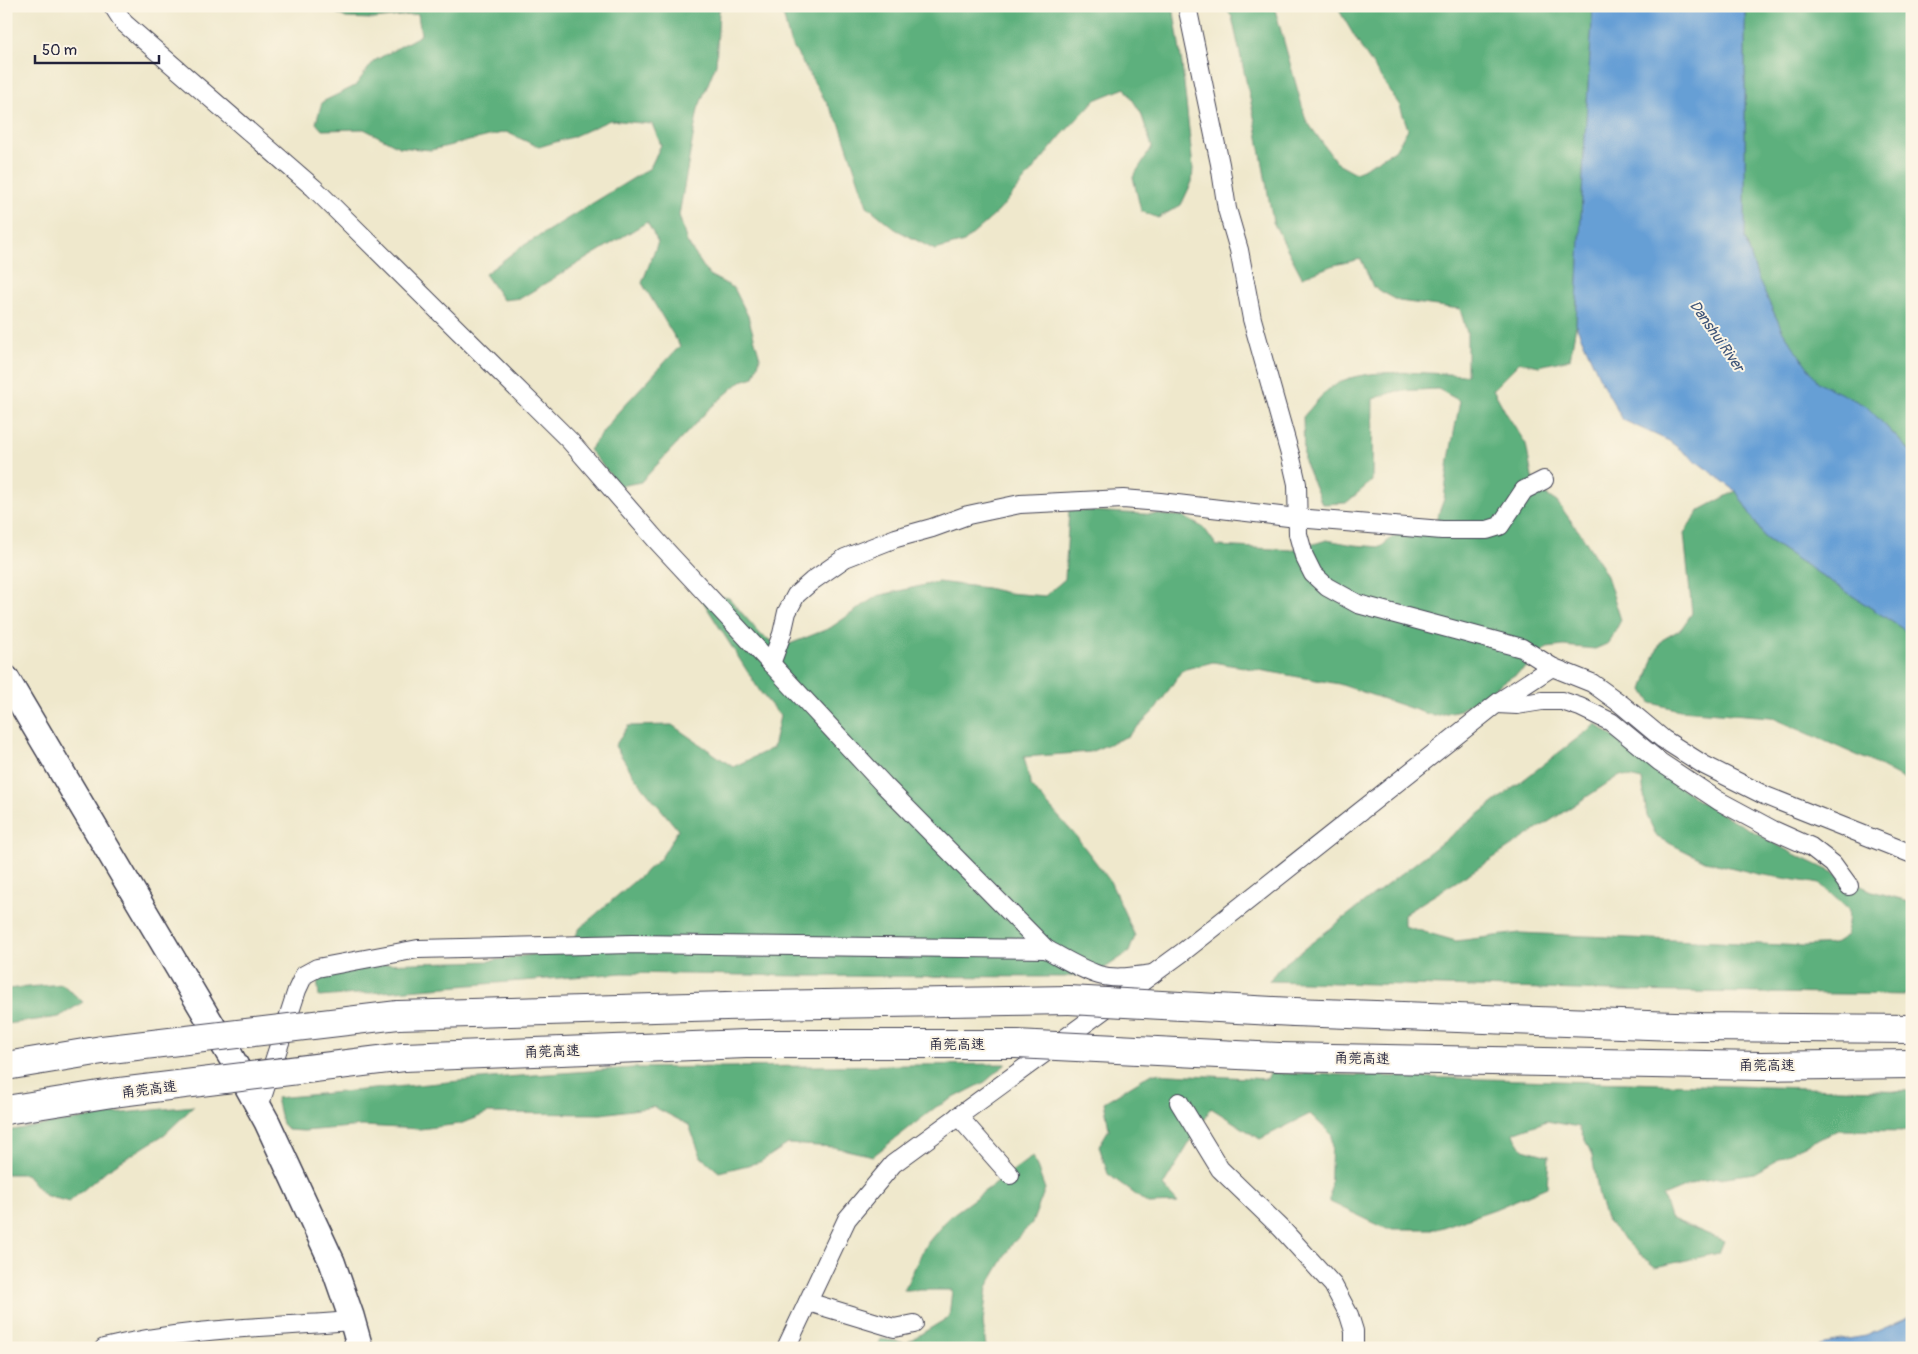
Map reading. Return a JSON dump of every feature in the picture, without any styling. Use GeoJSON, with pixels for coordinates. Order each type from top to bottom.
{"type":"FeatureCollection","features":[{"type":"Feature","properties":{"kind":"highway"},"geometry":{"type":"LineString","coordinates":[[6,1066],[102,1050],[398,1015],[762,1005],[1070,1000],[1294,1012],[1702,1028],[1912,1029]]}},
{"type":"Feature","properties":{"kind":"highway","name":"甬莞高速"},"geometry":{"type":"LineString","coordinates":[[6,1110],[112,1093],[404,1057],[746,1044],[1016,1044],[1279,1057],[1760,1066],[1912,1064]]}},
{"type":"Feature","properties":{"kind":"main road"},"geometry":{"type":"LineString","coordinates":[[6,678],[259,1107],[319,1233],[343,1290],[360,1348]]}},
{"type":"Feature","properties":{"kind":"street"},"geometry":{"type":"LineString","coordinates":[[113,6],[124,23],[314,188],[570,441],[657,541],[884,785],[1046,949],[1100,975],[1123,977],[1152,974]]}},
{"type":"Feature","properties":{"kind":"street"},"geometry":{"type":"LineString","coordinates":[[1187,6],[1218,155],[1227,209],[1240,250],[1252,319],[1297,484],[1298,534],[1304,556],[1313,574],[1327,587],[1358,604],[1522,648],[1552,666],[1592,683],[1663,739],[1704,765],[1766,796],[1912,854]]}},
{"type":"Feature","properties":{"kind":"street"},"geometry":{"type":"LineString","coordinates":[[771,664],[782,634],[787,612],[796,595],[812,581],[845,558],[896,538],[968,515],[1020,504],[1123,499],[1297,518],[1442,530],[1487,530],[1500,526],[1524,490],[1544,480]]}},
{"type":"Feature","properties":{"kind":"street"},"geometry":{"type":"LineString","coordinates":[[786,1348],[847,1219],[893,1164],[1191,946],[1497,704],[1552,666]]}},
{"type":"Feature","properties":{"kind":"street"},"geometry":{"type":"LineString","coordinates":[[1497,704],[1517,705],[1542,701],[1562,702],[1580,706],[1612,722],[1660,762],[1718,801],[1772,830],[1811,847],[1833,864],[1849,886]]}},
{"type":"Feature","properties":{"kind":"street"},"geometry":{"type":"LineString","coordinates":[[259,1107],[297,990],[304,975],[317,968],[352,960],[418,949],[632,944],[1046,949]]}},
{"type":"Feature","properties":{"kind":"street"},"geometry":{"type":"LineString","coordinates":[[1179,1102],[1220,1168],[1281,1228],[1333,1286],[1349,1315],[1354,1331],[1354,1348]]}},
{"type":"Feature","properties":{"kind":"street"},"geometry":{"type":"LineString","coordinates":[[958,1116],[1010,1175]]}},
{"type":"Feature","properties":{"kind":"street"},"geometry":{"type":"LineString","coordinates":[[808,1302],[894,1328],[914,1324]]}},
{"type":"Feature","properties":{"kind":"street"},"geometry":{"type":"LineString","coordinates":[[104,1348],[138,1340],[209,1332],[353,1321]]}},
{"type":"Feature","properties":{"kind":"green space"},"geometry":{"type":"Polygon","coordinates":[[[323,6],[721,6],[719,11],[716,64],[698,109],[679,215],[687,242],[709,275],[734,288],[748,316],[760,358],[754,377],[741,381],[709,409],[641,482],[620,486],[589,450],[619,411],[680,346],[642,283],[658,242],[647,222],[521,298],[503,300],[485,274],[518,249],[650,168],[661,145],[652,124],[610,120],[572,137],[539,147],[506,132],[431,150],[399,147],[364,129],[322,130],[316,123],[322,102],[355,86],[374,61],[421,35],[418,14],[374,19],[346,18],[323,6]]]}},
{"type":"Feature","properties":{"kind":"green space"},"geometry":{"type":"Polygon","coordinates":[[[781,6],[1173,6],[1182,64],[1193,168],[1192,182],[1181,205],[1158,218],[1141,211],[1133,177],[1152,147],[1141,113],[1125,88],[1095,100],[1061,136],[998,212],[964,242],[935,250],[895,229],[867,206],[840,125],[790,42],[781,6]]]}},
{"type":"Feature","properties":{"kind":"green space"},"geometry":{"type":"Polygon","coordinates":[[[1224,6],[1274,6],[1306,120],[1336,162],[1356,173],[1395,150],[1408,129],[1400,106],[1362,49],[1340,12],[1340,6],[1593,6],[1576,325],[1570,359],[1539,366],[1520,362],[1493,389],[1526,444],[1532,477],[1540,491],[1557,502],[1583,537],[1607,576],[1621,620],[1609,643],[1595,649],[1564,646],[1547,648],[1527,667],[1460,710],[1434,716],[1339,684],[1213,662],[1182,670],[1156,709],[1128,736],[1090,752],[1024,757],[1031,786],[1075,835],[1110,881],[1135,936],[1129,952],[1102,970],[1065,977],[623,973],[319,997],[317,977],[378,964],[490,961],[568,949],[580,928],[661,858],[678,830],[634,776],[615,746],[628,726],[672,725],[733,767],[773,748],[780,716],[761,693],[697,592],[729,598],[761,635],[782,647],[830,628],[877,596],[938,582],[987,588],[1008,593],[1045,596],[1065,579],[1069,510],[1182,516],[1204,528],[1217,546],[1293,550],[1327,540],[1381,547],[1406,530],[1435,523],[1444,499],[1449,459],[1460,401],[1438,389],[1397,391],[1373,399],[1372,481],[1346,503],[1322,504],[1304,461],[1303,417],[1327,390],[1349,378],[1400,372],[1467,375],[1467,333],[1460,309],[1399,301],[1373,287],[1361,259],[1334,265],[1302,277],[1273,222],[1256,126],[1232,17],[1224,6]]]}},
{"type":"Feature","properties":{"kind":"green space"},"geometry":{"type":"Polygon","coordinates":[[[1745,6],[1912,6],[1912,453],[1866,406],[1818,383],[1782,330],[1758,279],[1745,238],[1745,6]]]}},
{"type":"Feature","properties":{"kind":"green space"},"geometry":{"type":"Polygon","coordinates":[[[1736,491],[1765,538],[1912,635],[1912,784],[1870,761],[1771,717],[1680,710],[1651,703],[1643,690],[1655,654],[1662,640],[1681,629],[1692,613],[1684,533],[1700,510],[1736,491]]]}},
{"type":"Feature","properties":{"kind":"green space"},"geometry":{"type":"Polygon","coordinates":[[[1596,724],[1699,801],[1790,852],[1872,891],[1912,902],[1912,995],[1613,991],[1269,981],[1279,968],[1596,724]],[[1620,775],[1404,914],[1404,926],[1456,941],[1520,933],[1804,946],[1833,944],[1847,935],[1849,910],[1820,884],[1758,874],[1705,861],[1657,837],[1647,816],[1642,780],[1620,775]]]}},
{"type":"Feature","properties":{"kind":"green space"},"geometry":{"type":"Polygon","coordinates":[[[62,984],[83,1002],[59,1017],[6,1024],[6,989],[62,984]]]}},
{"type":"Feature","properties":{"kind":"green space"},"geometry":{"type":"Polygon","coordinates":[[[1006,1064],[985,1082],[936,1107],[873,1156],[833,1147],[788,1144],[760,1162],[719,1172],[701,1157],[689,1125],[654,1107],[601,1114],[488,1113],[460,1124],[420,1129],[362,1126],[304,1131],[288,1130],[282,1124],[276,1098],[492,1078],[632,1068],[1006,1064]]]}},
{"type":"Feature","properties":{"kind":"green space"},"geometry":{"type":"Polygon","coordinates":[[[1152,1073],[1267,1079],[1270,1073],[1912,1091],[1912,1131],[1839,1130],[1800,1147],[1754,1173],[1699,1181],[1663,1196],[1670,1218],[1724,1241],[1719,1253],[1655,1267],[1607,1222],[1599,1197],[1592,1155],[1579,1127],[1547,1121],[1513,1133],[1523,1149],[1549,1156],[1547,1187],[1495,1209],[1437,1229],[1387,1229],[1330,1202],[1332,1135],[1310,1114],[1260,1139],[1211,1108],[1163,1186],[1178,1203],[1148,1204],[1108,1174],[1099,1146],[1109,1129],[1104,1102],[1152,1073]]]}},
{"type":"Feature","properties":{"kind":"green space"},"geometry":{"type":"Polygon","coordinates":[[[194,1106],[165,1134],[107,1170],[69,1202],[44,1195],[26,1174],[6,1174],[6,1131],[113,1114],[194,1106]]]}},
{"type":"Feature","properties":{"kind":"green space"},"geometry":{"type":"Polygon","coordinates":[[[1033,1156],[1045,1189],[1032,1223],[1012,1244],[987,1287],[983,1322],[986,1348],[877,1348],[881,1339],[906,1343],[949,1317],[952,1290],[904,1290],[925,1246],[949,1217],[1033,1156]]]}},
{"type":"Feature","properties":{"kind":"water","name":"Danshui River"},"geometry":{"type":"Polygon","coordinates":[[[1593,6],[1745,6],[1745,238],[1758,279],[1782,330],[1818,382],[1866,406],[1912,453],[1912,635],[1765,538],[1736,491],[1669,441],[1623,420],[1602,383],[1576,325],[1593,6]]]}},
{"type":"Feature","properties":{"kind":"water"},"geometry":{"type":"Polygon","coordinates":[[[1912,1316],[1912,1348],[1818,1348],[1824,1343],[1866,1336],[1912,1316]]]}}]}
